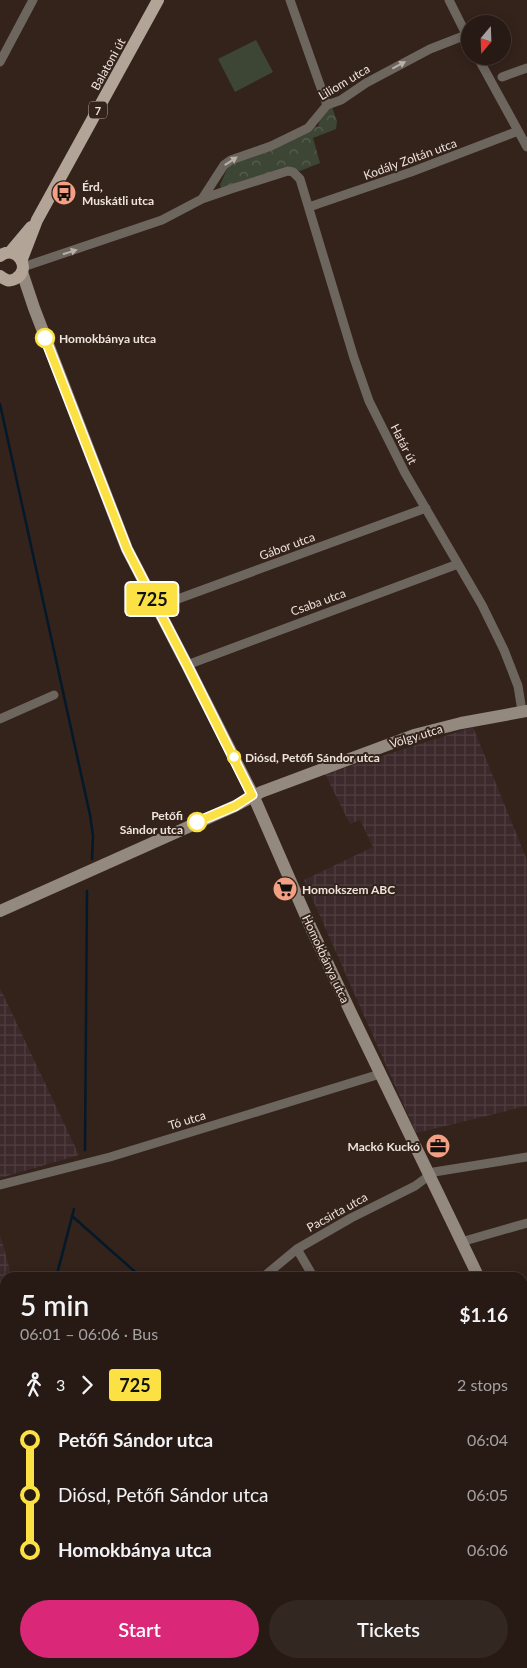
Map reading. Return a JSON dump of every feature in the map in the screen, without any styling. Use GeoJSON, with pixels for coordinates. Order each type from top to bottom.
{"type":"FeatureCollection","features":[{"type":"Feature","properties":{"kind":"main road","name":"Balatoni út"},"geometry":{"type":"LineString","coordinates":[[22,266],[38,220],[158,0]]}},
{"type":"Feature","properties":{"kind":"main road","name":"Balatoni út"},"geometry":{"type":"LineString","coordinates":[[3,253],[38,220]]}},
{"type":"Feature","properties":{"kind":"main road","name":"7"},"geometry":{"type":"LineString","coordinates":[[3,253],[16,254],[22,266]]}},
{"type":"Feature","properties":{"kind":"main road"},"geometry":{"type":"LineString","coordinates":[[3,280],[17,278],[22,266]]}},
{"type":"Feature","properties":{"kind":"street"},"geometry":{"type":"LineString","coordinates":[[0,62],[33,0]]}},
{"type":"Feature","properties":{"kind":"street"},"geometry":{"type":"LineString","coordinates":[[290,0],[327,105]]}},
{"type":"Feature","properties":{"kind":"street"},"geometry":{"type":"LineString","coordinates":[[449,0],[461,24]]}},
{"type":"Feature","properties":{"kind":"street","name":"Liliom utca"},"geometry":{"type":"LineString","coordinates":[[202,200],[224,165],[231,160],[272,146],[308,128],[327,105],[341,100],[366,83],[430,49],[461,40]]}},
{"type":"Feature","properties":{"kind":"street"},"geometry":{"type":"LineString","coordinates":[[482,65],[527,147]]}},
{"type":"Feature","properties":{"kind":"street"},"geometry":{"type":"LineString","coordinates":[[502,77],[527,68]]}},
{"type":"Feature","properties":{"kind":"street","name":"Kodály Zoltán utca"},"geometry":{"type":"LineString","coordinates":[[309,207],[411,172],[518,131]]}},
{"type":"Feature","properties":{"kind":"street","name":"Határ út"},"geometry":{"type":"LineString","coordinates":[[202,200],[288,171],[297,174],[369,401],[405,474],[482,604],[506,654],[518,686],[524,711]]}},
{"type":"Feature","properties":{"kind":"street"},"geometry":{"type":"LineString","coordinates":[[22,266],[162,220],[202,200]]}},
{"type":"Feature","properties":{"kind":"street","name":"Homokbánya utca"},"geometry":{"type":"LineString","coordinates":[[22,266],[34,308],[127,549],[252,795],[311,928],[476,1272]]}},
{"type":"Feature","properties":{"kind":"street","name":"Homokbánya utca"},"geometry":{"type":"LineString","coordinates":[[3,280],[21,293],[34,308]]}},
{"type":"Feature","properties":{"kind":"street","name":"Gábor utca"},"geometry":{"type":"LineString","coordinates":[[156,607],[426,508]]}},
{"type":"Feature","properties":{"kind":"street","name":"Csaba utca"},"geometry":{"type":"LineString","coordinates":[[187,665],[458,564]]}},
{"type":"Feature","properties":{"kind":"street"},"geometry":{"type":"LineString","coordinates":[[0,720],[54,695]]}},
{"type":"Feature","properties":{"kind":"street","name":"Völgy utca"},"geometry":{"type":"LineString","coordinates":[[252,795],[414,735],[461,723],[524,711]]}},
{"type":"Feature","properties":{"kind":"street"},"geometry":{"type":"LineString","coordinates":[[0,911],[235,806],[252,795]]}},
{"type":"Feature","properties":{"kind":"street","name":"Tó utca"},"geometry":{"type":"LineString","coordinates":[[0,1185],[119,1154],[380,1074]]}},
{"type":"Feature","properties":{"kind":"street","name":"Pacsirta utca"},"geometry":{"type":"LineString","coordinates":[[269,1272],[297,1249],[350,1218],[415,1186],[434,1172],[527,1156]]}},
{"type":"Feature","properties":{"kind":"street"},"geometry":{"type":"LineString","coordinates":[[461,1242],[527,1223]]}},
{"type":"Feature","properties":{"kind":"street"},"geometry":{"type":"LineString","coordinates":[[297,1249],[310,1272]]}},
{"type":"Feature","properties":{"kind":"shaded area"},"geometry":{"type":"Polygon","coordinates":[[[473,727],[527,860],[527,1106],[416,1133],[304,880],[373,847],[360,820],[350,824],[325,774],[473,727]]]}},
{"type":"Feature","properties":{"kind":"shaded area"},"geometry":{"type":"Polygon","coordinates":[[[0,988],[79,1155],[0,1178],[0,988]]]}},
{"type":"Feature","properties":{"kind":"shaded area"},"geometry":{"type":"Polygon","coordinates":[[[0,1235],[11,1272],[0,1272],[0,1235]]]}},
{"type":"Feature","properties":{"kind":"green space"},"geometry":{"type":"Polygon","coordinates":[[[256,40],[273,72],[235,92],[218,59],[256,40]]]}},
{"type":"Feature","properties":{"kind":"green space"},"geometry":{"type":"Polygon","coordinates":[[[332,107],[337,121],[336,129],[313,138],[320,163],[300,171],[292,169],[221,188],[220,185],[231,160],[312,126],[318,127],[322,113],[332,107]]]}},
{"type":"Feature","properties":{"kind":"waterway"},"geometry":{"type":"LineString","coordinates":[[0,404],[90,815],[93,836],[92,859]]}},
{"type":"Feature","properties":{"kind":"waterway"},"geometry":{"type":"LineString","coordinates":[[85,1150],[87,891]]}},
{"type":"Feature","properties":{"kind":"waterway"},"geometry":{"type":"LineString","coordinates":[[58,1272],[74,1209]]}},
{"type":"Feature","properties":{"kind":"waterway"},"geometry":{"type":"LineString","coordinates":[[72,1216],[135,1272]]}},
{"type":"Feature","properties":{"kind":"bus line","name":"725"},"geometry":{"type":"LineString","coordinates":[[45,338],[109,507],[127,549],[252,795],[235,806],[197,822]]}},
{"type":"Feature","properties":{"kind":"place","name":"Érd, Muskátli utca"},"geometry":{"type":"Point","coordinates":[64,193]}},
{"type":"Feature","properties":{"kind":"place","name":"Homokbánya utca"},"geometry":{"type":"Point","coordinates":[45,338]}},
{"type":"Feature","properties":{"kind":"place","name":"Diósd, Petőfi Sándor utca"},"geometry":{"type":"Point","coordinates":[234,757]}},
{"type":"Feature","properties":{"kind":"place","name":"Petőfi Sándor utca"},"geometry":{"type":"Point","coordinates":[197,822]}},
{"type":"Feature","properties":{"kind":"place","name":"Homokszem ABC"},"geometry":{"type":"Point","coordinates":[285,889]}},
{"type":"Feature","properties":{"kind":"place","name":"Mackó Kuckó"},"geometry":{"type":"Point","coordinates":[438,1146]}}]}
